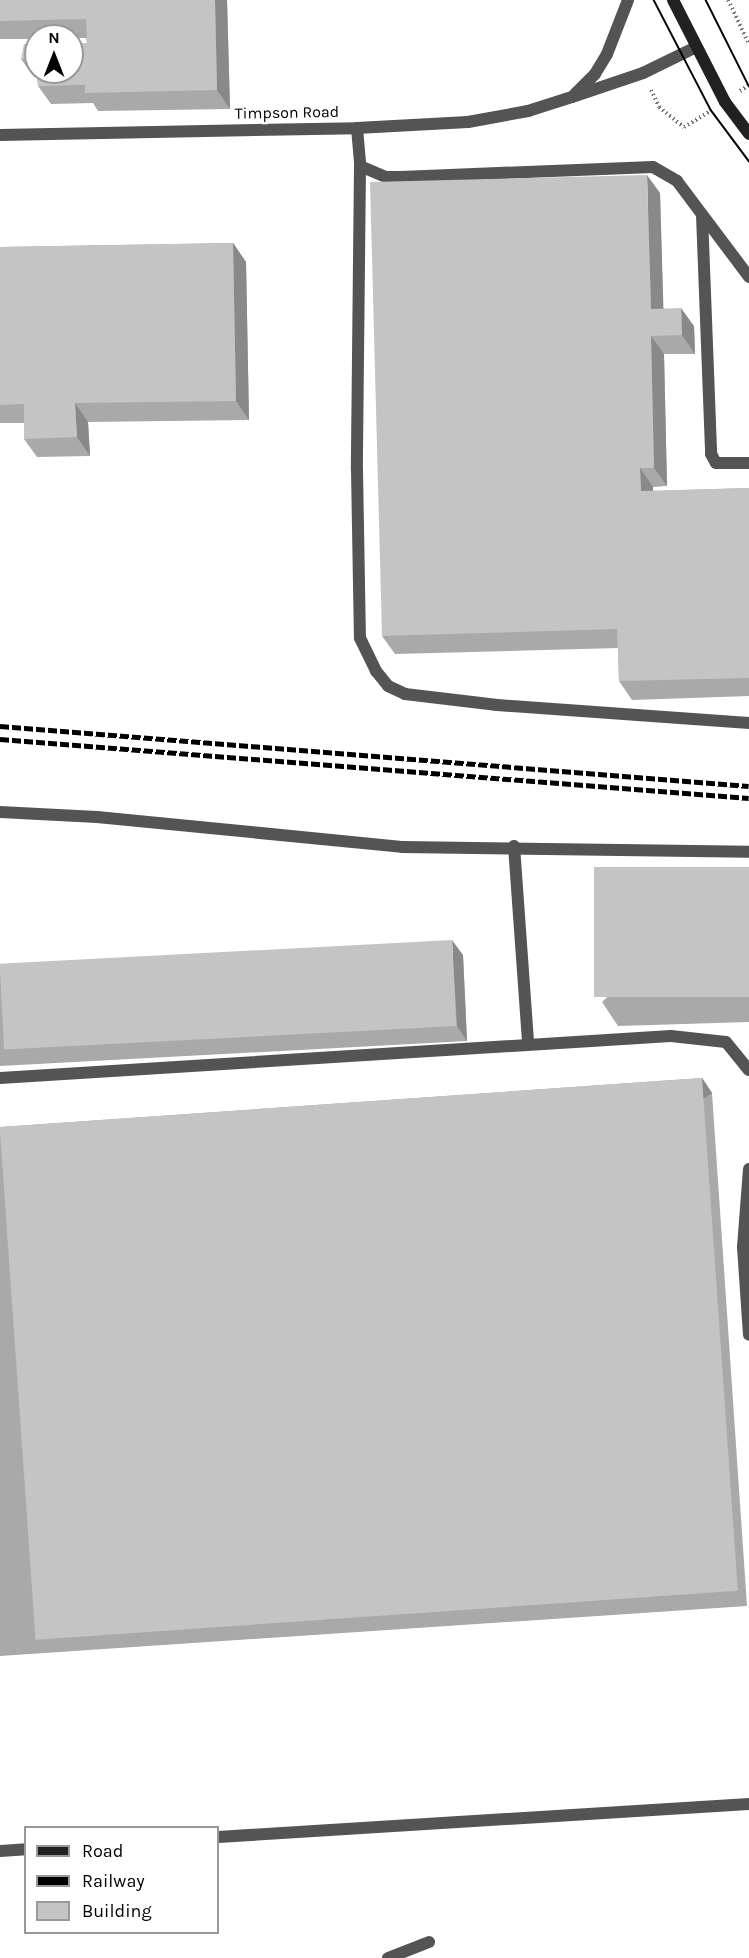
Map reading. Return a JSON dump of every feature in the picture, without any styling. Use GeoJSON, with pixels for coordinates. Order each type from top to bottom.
{"type":"FeatureCollection","features":[{"type":"Feature","properties":{"kind":"street","name":"Timpson Road"},"geometry":{"type":"LineString","coordinates":[[572,97],[595,74],[607,54],[628,0]]}},
{"type":"Feature","properties":{"kind":"street"},"geometry":{"type":"LineString","coordinates":[[673,0],[725,102],[749,134]]}},
{"type":"Feature","properties":{"kind":"street","name":"Timpson Road"},"geometry":{"type":"LineString","coordinates":[[0,135],[357,128],[497,118],[572,97],[643,73],[696,47]]}},
{"type":"Feature","properties":{"kind":"street"},"geometry":{"type":"LineString","coordinates":[[357,128],[360,166],[357,470],[360,638],[376,671],[388,686],[405,694],[507,706],[749,723]]}},
{"type":"Feature","properties":{"kind":"street"},"geometry":{"type":"LineString","coordinates":[[360,166],[386,177],[653,167],[677,180],[749,277]]}},
{"type":"Feature","properties":{"kind":"street"},"geometry":{"type":"LineString","coordinates":[[702,213],[711,454],[716,463],[749,463]]}},
{"type":"Feature","properties":{"kind":"street"},"geometry":{"type":"LineString","coordinates":[[0,812],[97,817],[402,847],[514,846],[749,852]]}},
{"type":"Feature","properties":{"kind":"street"},"geometry":{"type":"LineString","coordinates":[[514,846],[528,1043]]}},
{"type":"Feature","properties":{"kind":"street"},"geometry":{"type":"LineString","coordinates":[[0,1078],[528,1043],[671,1036],[726,1042],[749,1070]]}},
{"type":"Feature","properties":{"kind":"street"},"geometry":{"type":"LineString","coordinates":[[749,1169],[743,1247],[749,1335]]}},
{"type":"Feature","properties":{"kind":"street"},"geometry":{"type":"LineString","coordinates":[[219,1837],[749,1804]]}},
{"type":"Feature","properties":{"kind":"street"},"geometry":{"type":"LineString","coordinates":[[0,1851],[24,1849]]}},
{"type":"Feature","properties":{"kind":"street"},"geometry":{"type":"LineString","coordinates":[[388,1958],[429,1942]]}},
{"type":"Feature","properties":{"kind":"path"},"geometry":{"type":"LineString","coordinates":[[728,0],[749,44]]}},
{"type":"Feature","properties":{"kind":"path"},"geometry":{"type":"LineString","coordinates":[[643,73],[659,107],[684,127],[749,85]]}},
{"type":"Feature","properties":{"kind":"building"},"geometry":{"type":"Polygon","coordinates":[[[0,0],[215,0],[217,90],[85,93],[85,85],[38,86],[38,84],[84,84],[86,19],[0,21],[0,0]]]}},
{"type":"Feature","properties":{"kind":"building"},"geometry":{"type":"Polygon","coordinates":[[[647,175],[651,309],[681,308],[682,335],[651,336],[654,468],[640,468],[641,491],[749,488],[749,678],[619,681],[617,629],[382,636],[370,182],[647,175]]]}},
{"type":"Feature","properties":{"kind":"building"},"geometry":{"type":"Polygon","coordinates":[[[233,243],[236,401],[75,403],[77,437],[24,439],[24,404],[0,405],[0,247],[233,243]]]}},
{"type":"Feature","properties":{"kind":"building"},"geometry":{"type":"Polygon","coordinates":[[[594,867],[749,867],[749,997],[594,997],[594,867]]]}},
{"type":"Feature","properties":{"kind":"building"},"geometry":{"type":"Polygon","coordinates":[[[452,940],[457,1026],[4,1050],[0,964],[452,940]]]}},
{"type":"Feature","properties":{"kind":"building"},"geometry":{"type":"Polygon","coordinates":[[[702,1078],[738,1591],[36,1640],[0,1127],[702,1078]]]}},
{"type":"Feature","properties":{"kind":"tram line"},"geometry":{"type":"LineString","coordinates":[[654,0],[711,110],[749,161]]}},
{"type":"Feature","properties":{"kind":"tram line"},"geometry":{"type":"LineString","coordinates":[[706,0],[749,86]]}},
{"type":"Feature","properties":{"kind":"railway"},"geometry":{"type":"LineString","coordinates":[[0,726],[749,786]]}},
{"type":"Feature","properties":{"kind":"railway"},"geometry":{"type":"LineString","coordinates":[[0,739],[749,798]]}}]}
